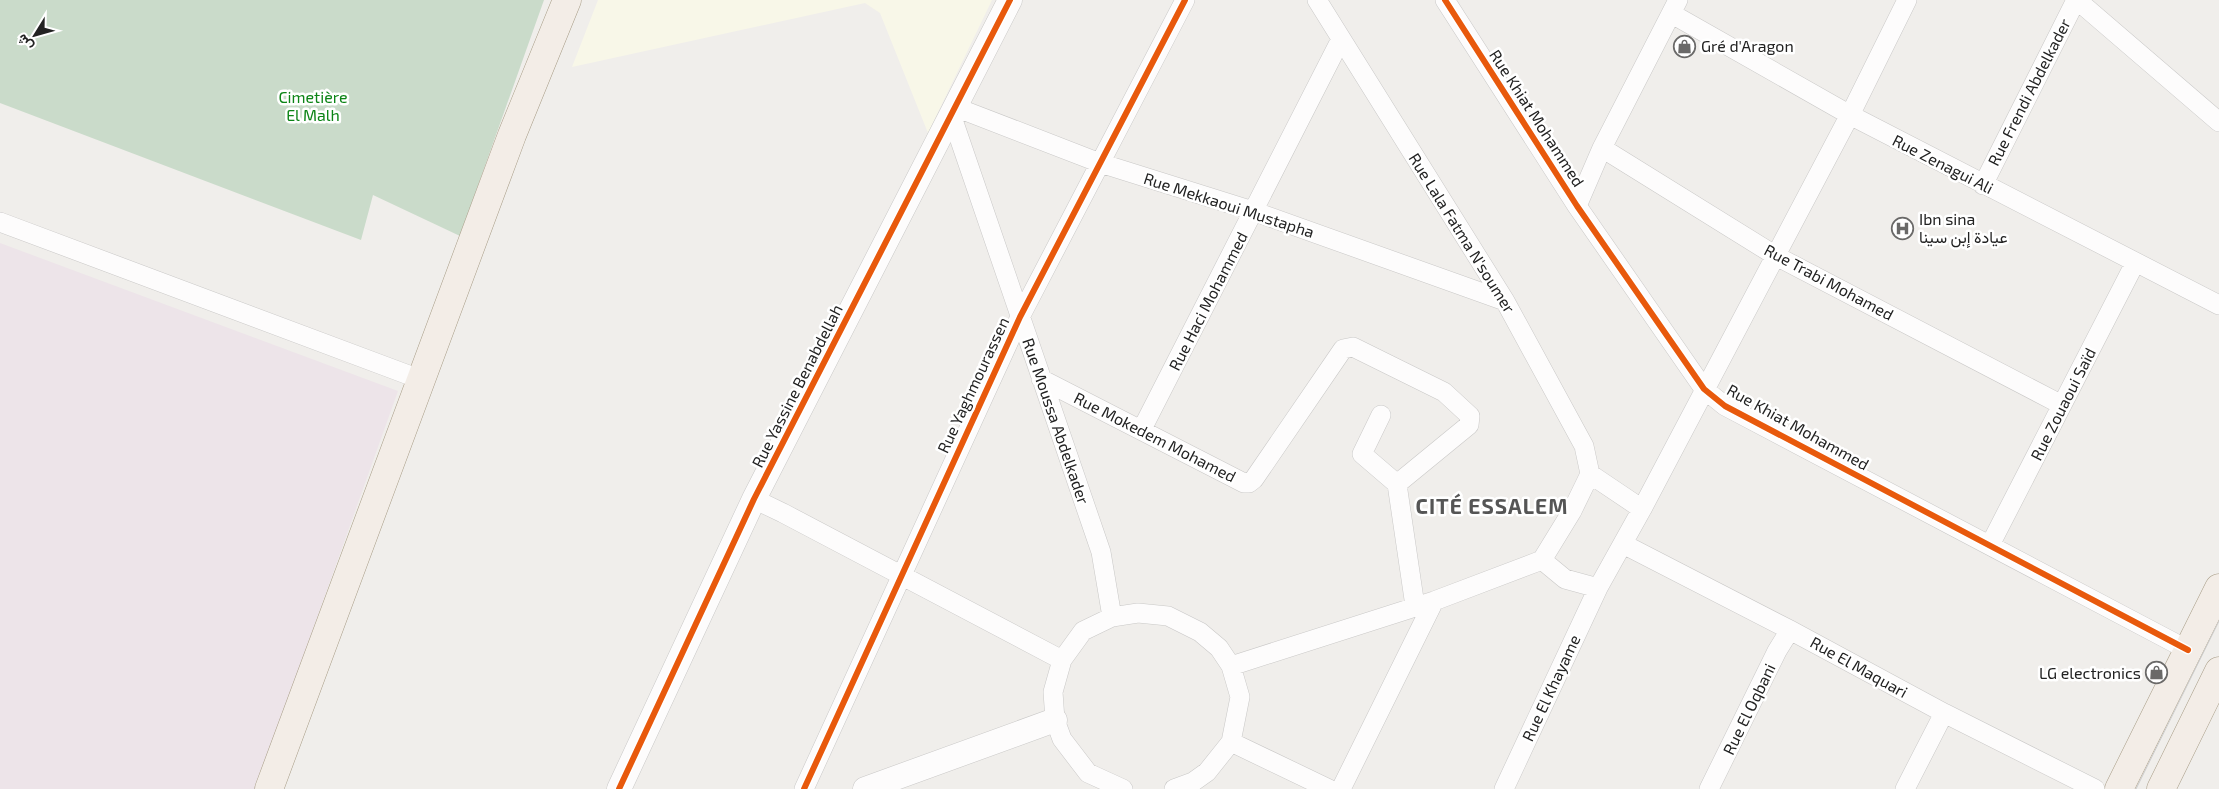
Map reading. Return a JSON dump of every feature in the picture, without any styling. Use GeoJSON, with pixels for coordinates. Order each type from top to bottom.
{"type":"FeatureCollection","features":[{"type":"Feature","properties":{"kind":"main road"},"geometry":{"type":"LineString","coordinates":[[269,789],[512,135],[567,0]]}},
{"type":"Feature","properties":{"kind":"main road"},"geometry":{"type":"LineString","coordinates":[[2119,789],[2219,588]]}},
{"type":"Feature","properties":{"kind":"main road"},"geometry":{"type":"LineString","coordinates":[[2161,789],[2219,671]]}},
{"type":"Feature","properties":{"kind":"street","name":"Rue Yassine Benabdellah"},"geometry":{"type":"LineString","coordinates":[[619,789],[754,500],[1010,0]]}},
{"type":"Feature","properties":{"kind":"street","name":"Rue Yaghmourassen"},"geometry":{"type":"LineString","coordinates":[[804,789],[1020,317],[1185,0]]}},
{"type":"Feature","properties":{"kind":"street","name":"Rue Lala Fatma N'soumer"},"geometry":{"type":"LineString","coordinates":[[1317,0],[1505,301],[1584,446],[1590,474]]}},
{"type":"Feature","properties":{"kind":"street","name":"Rue Khiat Mohammed"},"geometry":{"type":"LineString","coordinates":[[1444,0],[1577,206],[1704,389],[1724,406],[2188,650]]}},
{"type":"Feature","properties":{"kind":"street"},"geometry":{"type":"LineString","coordinates":[[2076,0],[2219,122]]}},
{"type":"Feature","properties":{"kind":"street","name":"Rue Frendi Abdelkader"},"geometry":{"type":"LineString","coordinates":[[1983,184],[2076,0]]}},
{"type":"Feature","properties":{"kind":"street","name":"Rue El Khayame"},"geometry":{"type":"LineString","coordinates":[[1504,789],[1598,588],[1642,509],[1850,116],[1904,1]]}},
{"type":"Feature","properties":{"kind":"street"},"geometry":{"type":"LineString","coordinates":[[1577,206],[1602,148],[1675,7]]}},
{"type":"Feature","properties":{"kind":"street","name":"Rue Zenagui Ali"},"geometry":{"type":"LineString","coordinates":[[1675,7],[1850,116],[2219,305]]}},
{"type":"Feature","properties":{"kind":"street","name":"Rue Haci Mohammed"},"geometry":{"type":"LineString","coordinates":[[1142,429],[1341,40]]}},
{"type":"Feature","properties":{"kind":"street","name":"Rue Mekkaoui Mustapha"},"geometry":{"type":"LineString","coordinates":[[953,110],[1100,163],[1253,212],[1505,301]]}},
{"type":"Feature","properties":{"kind":"street","name":"Rue Moussa Abdelkader"},"geometry":{"type":"LineString","coordinates":[[953,110],[1020,317],[1102,552],[1112,617]]}},
{"type":"Feature","properties":{"kind":"street","name":"Rue Trabi Mohamed"},"geometry":{"type":"LineString","coordinates":[[1602,148],[1776,256],[2062,405]]}},
{"type":"Feature","properties":{"kind":"street"},"geometry":{"type":"LineString","coordinates":[[0,222],[422,380]]}},
{"type":"Feature","properties":{"kind":"street","name":"Rue Zouaoui Saïd"},"geometry":{"type":"LineString","coordinates":[[1990,545],[2135,263]]}},
{"type":"Feature","properties":{"kind":"street","name":"Rue Mokedem Mohamed"},"geometry":{"type":"LineString","coordinates":[[1041,379],[1249,483],[1342,349],[1353,347],[1444,392],[1470,416],[1469,425],[1397,484]]}},
{"type":"Feature","properties":{"kind":"street"},"geometry":{"type":"LineString","coordinates":[[1381,415],[1362,454],[1397,484],[1415,606]]}},
{"type":"Feature","properties":{"kind":"street"},"geometry":{"type":"LineString","coordinates":[[1231,666],[1434,601],[1542,560],[1572,511],[1590,474],[1642,509]]}},
{"type":"Feature","properties":{"kind":"street"},"geometry":{"type":"LineString","coordinates":[[754,500],[901,574],[1062,660]]}},
{"type":"Feature","properties":{"kind":"street","name":"Rue El Maquari"},"geometry":{"type":"LineString","coordinates":[[1623,544],[1790,630],[1944,713],[2095,789]]}},
{"type":"Feature","properties":{"kind":"street"},"geometry":{"type":"LineString","coordinates":[[1542,560],[1565,579],[1598,588]]}},
{"type":"Feature","properties":{"kind":"street"},"geometry":{"type":"LineString","coordinates":[[1341,789],[1434,601]]}},
{"type":"Feature","properties":{"kind":"street"},"geometry":{"type":"LineString","coordinates":[[1123,789],[1088,773],[1062,739],[1055,720],[1053,692],[1062,660],[1083,631],[1112,617],[1138,613],[1168,616],[1200,632],[1219,648],[1231,666],[1240,697],[1231,742],[1207,772],[1193,782],[1174,789]]}},
{"type":"Feature","properties":{"kind":"street","name":"Rue El Oqbani"},"geometry":{"type":"LineString","coordinates":[[1709,789],[1777,651],[1790,630]]}},
{"type":"Feature","properties":{"kind":"street"},"geometry":{"type":"LineString","coordinates":[[1905,789],[1944,713]]}},
{"type":"Feature","properties":{"kind":"street"},"geometry":{"type":"LineString","coordinates":[[865,789],[1055,720]]}},
{"type":"Feature","properties":{"kind":"street"},"geometry":{"type":"LineString","coordinates":[[1231,742],[1329,789]]}},
{"type":"Feature","properties":{"kind":"shaded area"},"geometry":{"type":"Polygon","coordinates":[[[598,0],[992,0],[928,133],[880,13],[865,3],[572,67],[598,0]]]}},
{"type":"Feature","properties":{"kind":"shaded area"},"geometry":{"type":"Polygon","coordinates":[[[0,243],[398,391],[256,789],[0,789],[0,243]]]}},
{"type":"Feature","properties":{"kind":"green space","name":"Cimetière El Malh"},"geometry":{"type":"Polygon","coordinates":[[[0,0],[544,0],[460,236],[373,195],[361,240],[0,103],[0,0]]]}},
{"type":"Feature","properties":{"kind":"tram line"},"geometry":{"type":"LineString","coordinates":[[2136,789],[2219,621]]}},
{"type":"Feature","properties":{"kind":"cycle path"},"geometry":{"type":"LineString","coordinates":[[619,789],[754,499],[1010,0]]}},
{"type":"Feature","properties":{"kind":"cycle path"},"geometry":{"type":"LineString","coordinates":[[804,789],[1020,317],[1185,0]]}},
{"type":"Feature","properties":{"kind":"cycle path"},"geometry":{"type":"LineString","coordinates":[[1445,0],[1577,206],[1704,389],[1725,406],[2188,650]]}},
{"type":"Feature","properties":{"kind":"place","name":"Gré d'Aragon"},"geometry":{"type":"Point","coordinates":[1685,46]}},
{"type":"Feature","properties":{"kind":"place","name":"Ibn sina عيادة إبن سينا"},"geometry":{"type":"Point","coordinates":[1903,228]}},
{"type":"Feature","properties":{"kind":"place","name":"LG electronics"},"geometry":{"type":"Point","coordinates":[2157,673]}},
{"type":"Feature","properties":{"kind":"district","name":"CITÉ ESSALEM"},"geometry":{"type":"Point","coordinates":[1492,507]}}]}
